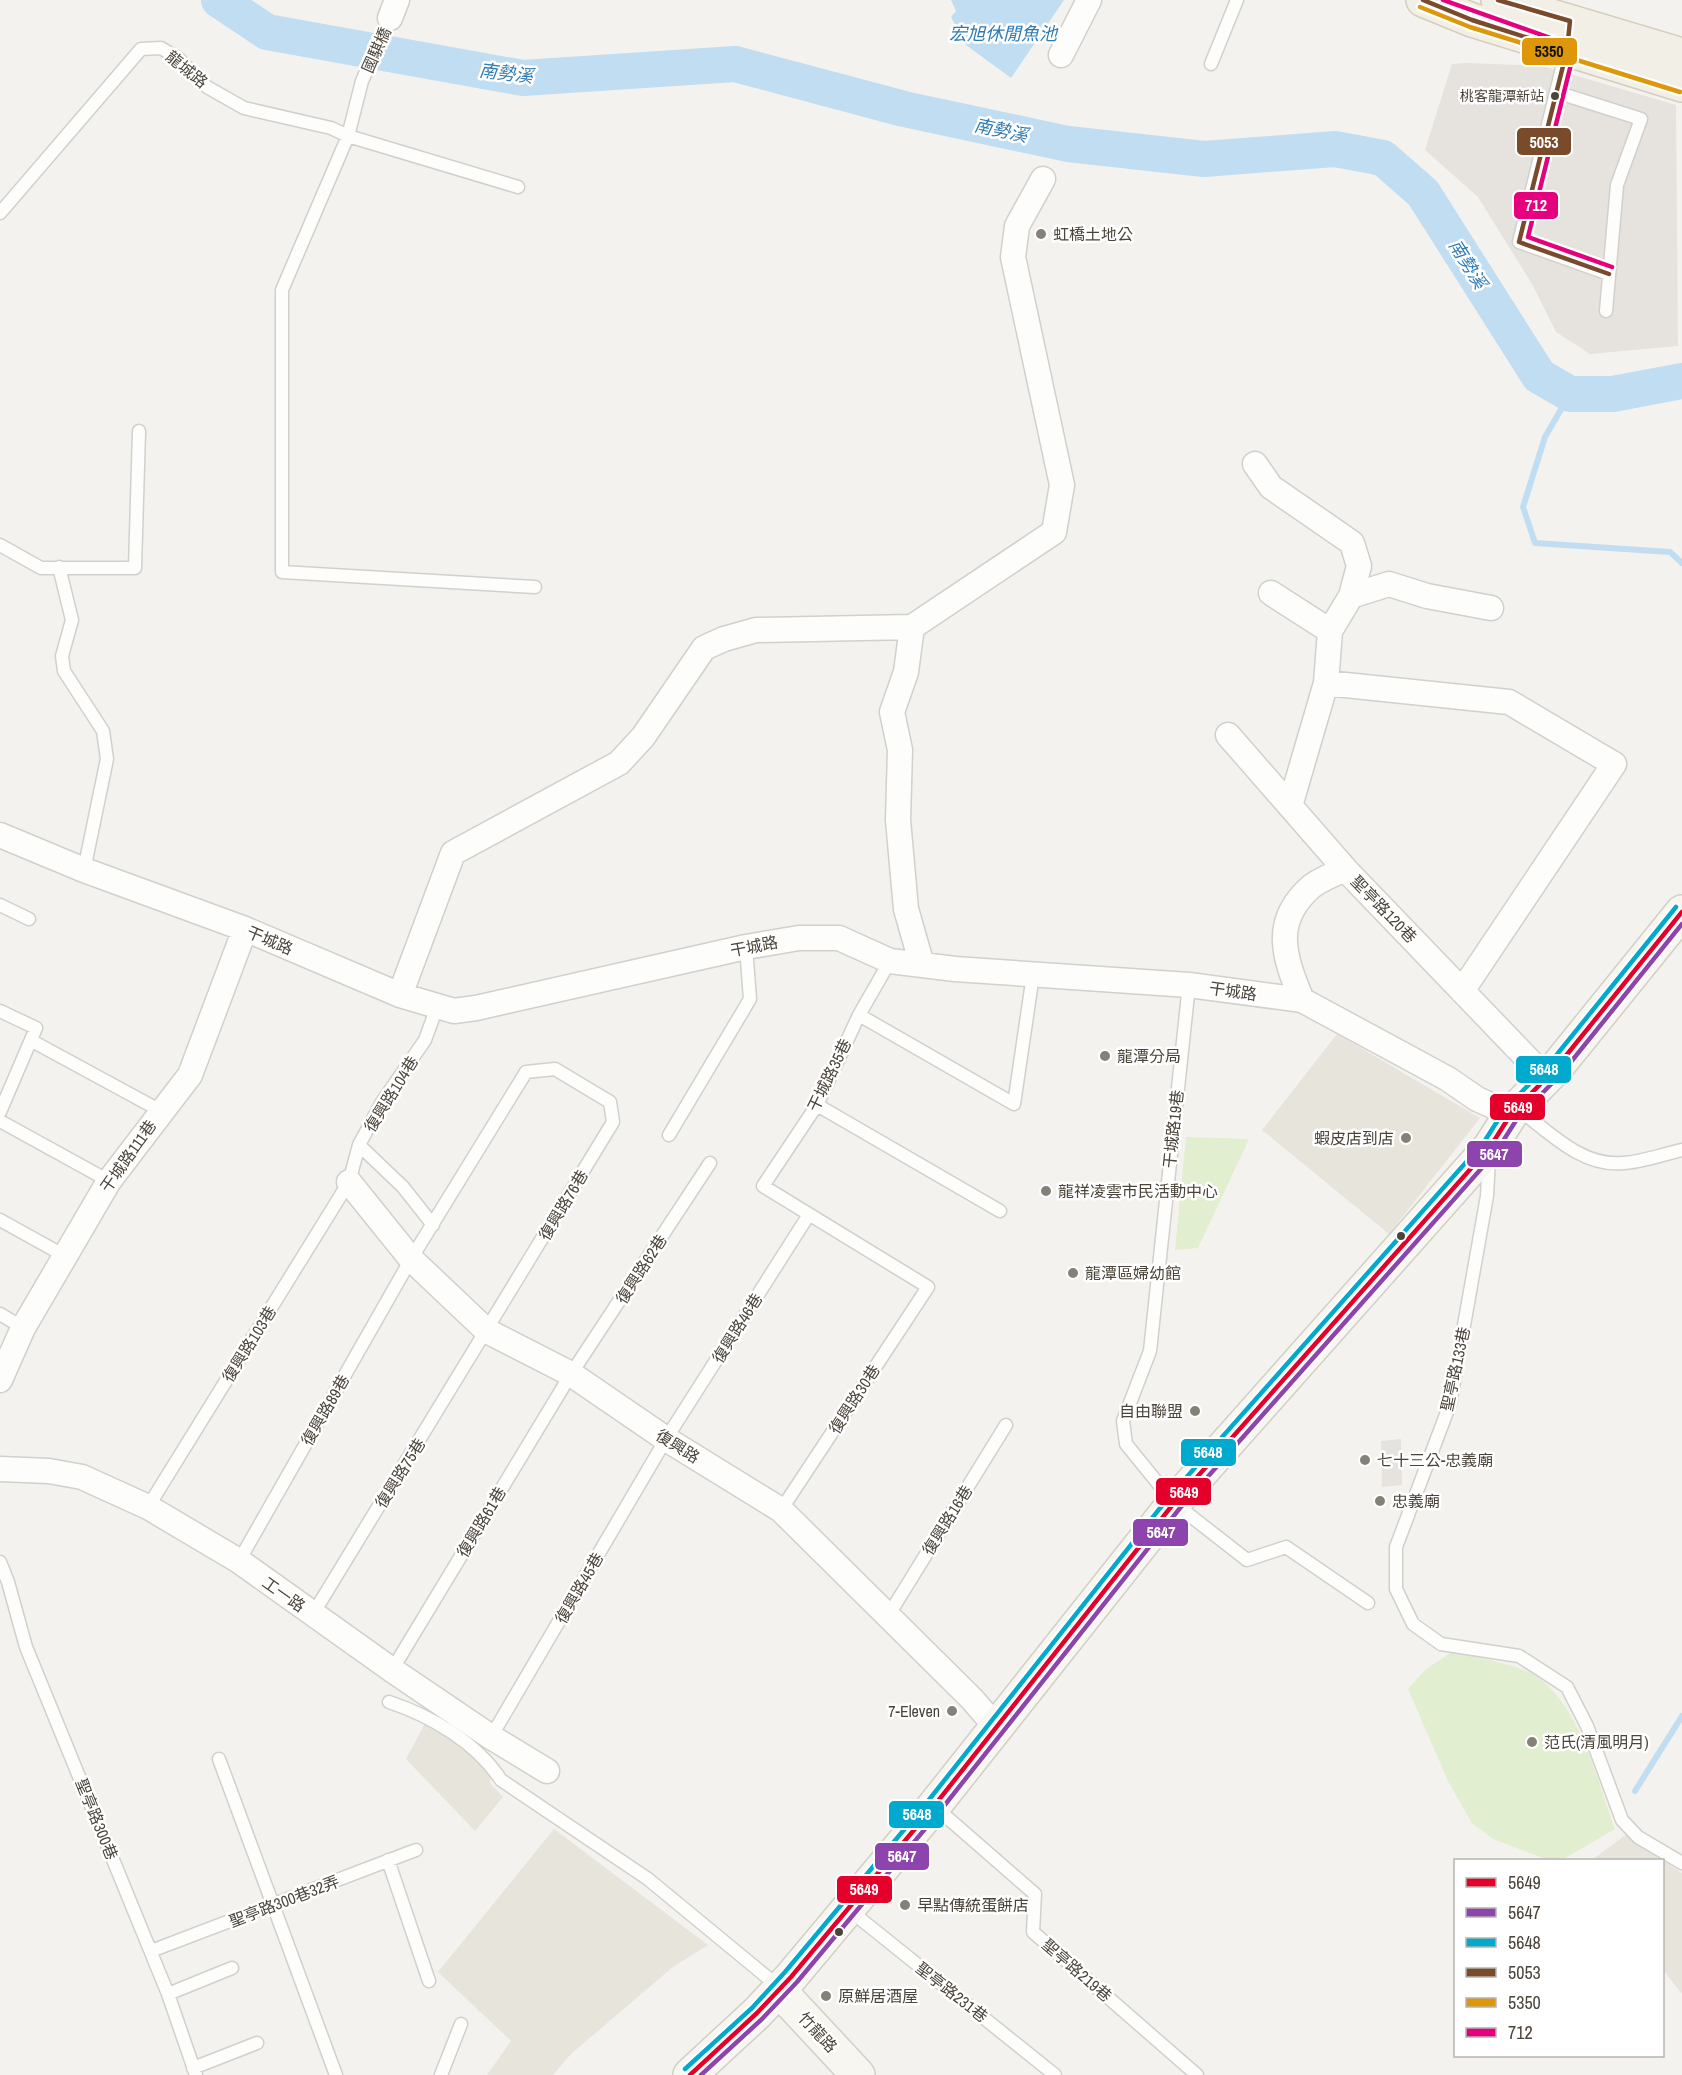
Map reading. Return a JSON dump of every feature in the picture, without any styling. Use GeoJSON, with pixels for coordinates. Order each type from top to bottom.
{"type":"FeatureCollection","features":[{"type":"Feature","properties":{"kind":"main road"},"geometry":{"type":"LineString","coordinates":[[1423,0],[1472,20],[1570,27],[1682,85]]}},
{"type":"Feature","properties":{"kind":"main road"},"geometry":{"type":"LineString","coordinates":[[1498,0],[1570,27],[1682,55]]}},
{"type":"Feature","properties":{"kind":"street"},"geometry":{"type":"LineString","coordinates":[[1061,56],[1089,0]]}},
{"type":"Feature","properties":{"kind":"street"},"geometry":{"type":"LineString","coordinates":[[400,995],[453,853],[619,763],[643,737],[704,648],[724,639],[756,630],[912,627],[1054,532],[1062,485],[1013,257],[1017,226],[1043,179]]}},
{"type":"Feature","properties":{"kind":"street"},"geometry":{"type":"LineString","coordinates":[[1255,464],[1271,488],[1352,543],[1359,566],[1351,597],[1330,631],[1326,683],[1290,806]]}},
{"type":"Feature","properties":{"kind":"street"},"geometry":{"type":"LineString","coordinates":[[1351,597],[1389,584],[1427,596],[1491,608]]}},
{"type":"Feature","properties":{"kind":"street"},"geometry":{"type":"LineString","coordinates":[[1271,592],[1330,631]]}},
{"type":"Feature","properties":{"kind":"street"},"geometry":{"type":"LineString","coordinates":[[912,627],[906,672],[892,712],[900,750],[898,820],[906,909],[922,965]]}},
{"type":"Feature","properties":{"kind":"street"},"geometry":{"type":"LineString","coordinates":[[1326,683],[1509,702],[1614,764],[1462,992]]}},
{"type":"Feature","properties":{"kind":"street","name":"聖亭路120巷"},"geometry":{"type":"LineString","coordinates":[[1228,735],[1345,869],[1546,1078]]}},
{"type":"Feature","properties":{"kind":"street","name":"干城路"},"geometry":{"type":"LineString","coordinates":[[0,835],[84,870],[244,929],[400,995],[454,1011],[746,947],[799,938],[839,938],[890,961],[1033,975],[1189,985],[1302,1000],[1448,1079],[1478,1099],[1511,1114]]}},
{"type":"Feature","properties":{"kind":"street"},"geometry":{"type":"LineString","coordinates":[[1302,1000],[1290,971],[1283,937],[1294,906],[1313,885],[1345,869]]}},
{"type":"Feature","properties":{"kind":"street"},"geometry":{"type":"LineString","coordinates":[[690,2075],[757,2013],[849,1910],[1174,1503],[1490,1147],[1511,1114],[1546,1078],[1682,912]]}},
{"type":"Feature","properties":{"kind":"street","name":"干城路111巷"},"geometry":{"type":"LineString","coordinates":[[0,1380],[23,1328],[108,1181],[190,1075],[244,929]]}},
{"type":"Feature","properties":{"kind":"street","name":"復興路"},"geometry":{"type":"LineString","coordinates":[[349,1182],[411,1259],[487,1332],[571,1374],[666,1439],[781,1510],[972,1699],[996,1727]]}},
{"type":"Feature","properties":{"kind":"street","name":"工一路"},"geometry":{"type":"LineString","coordinates":[[0,1469],[49,1471],[82,1477],[148,1507],[239,1561],[392,1670],[491,1737],[547,1771]]}},
{"type":"Feature","properties":{"kind":"street","name":"竹龍路"},"geometry":{"type":"LineString","coordinates":[[780,1988],[790,2002],[858,2075]]}},
{"type":"Feature","properties":{"kind":"lane"},"geometry":{"type":"LineString","coordinates":[[1211,64],[1237,0]]}},
{"type":"Feature","properties":{"kind":"lane","name":"國騏橋"},"geometry":{"type":"LineString","coordinates":[[348,136],[362,81],[393,9]]}},
{"type":"Feature","properties":{"kind":"lane"},"geometry":{"type":"LineString","coordinates":[[1570,27],[1519,242],[1609,274]]}},
{"type":"Feature","properties":{"kind":"lane","name":"龍城路"},"geometry":{"type":"LineString","coordinates":[[0,213],[141,50],[161,48],[179,59],[207,87],[244,108],[331,128],[348,136],[518,187]]}},
{"type":"Feature","properties":{"kind":"lane"},"geometry":{"type":"LineString","coordinates":[[1556,92],[1641,119],[1617,185],[1606,312]]}},
{"type":"Feature","properties":{"kind":"lane"},"geometry":{"type":"LineString","coordinates":[[348,136],[282,290],[282,572],[535,587]]}},
{"type":"Feature","properties":{"kind":"lane"},"geometry":{"type":"LineString","coordinates":[[0,545],[41,568],[135,568],[139,432]]}},
{"type":"Feature","properties":{"kind":"lane"},"geometry":{"type":"LineString","coordinates":[[59,567],[72,620],[62,656],[64,671],[103,731],[107,759],[84,870]]}},
{"type":"Feature","properties":{"kind":"lane"},"geometry":{"type":"LineString","coordinates":[[0,905],[29,919]]}},
{"type":"Feature","properties":{"kind":"lane"},"geometry":{"type":"LineString","coordinates":[[669,1135],[750,999],[746,947]]}},
{"type":"Feature","properties":{"kind":"lane","name":"干城路35巷"},"geometry":{"type":"LineString","coordinates":[[808,1216],[763,1186],[817,1105],[859,1015],[890,961]]}},
{"type":"Feature","properties":{"kind":"lane"},"geometry":{"type":"LineString","coordinates":[[859,1015],[1014,1104],[1033,975]]}},
{"type":"Feature","properties":{"kind":"lane","name":"干城路19巷"},"geometry":{"type":"LineString","coordinates":[[1189,985],[1150,1351],[1123,1421],[1126,1444],[1174,1503],[1246,1560],[1286,1547],[1368,1604]]}},
{"type":"Feature","properties":{"kind":"lane","name":"復興路104巷"},"geometry":{"type":"LineString","coordinates":[[349,1182],[359,1145],[382,1102],[425,1040],[437,1007]]}},
{"type":"Feature","properties":{"kind":"lane"},"geometry":{"type":"LineString","coordinates":[[0,1011],[36,1028],[0,1113]]}},
{"type":"Feature","properties":{"kind":"lane"},"geometry":{"type":"LineString","coordinates":[[32,1041],[161,1111]]}},
{"type":"Feature","properties":{"kind":"lane","name":"復興路76巷"},"geometry":{"type":"LineString","coordinates":[[433,1225],[526,1072],[555,1068],[610,1102],[613,1122],[487,1332]]}},
{"type":"Feature","properties":{"kind":"lane"},"geometry":{"type":"LineString","coordinates":[[817,1105],[1000,1211]]}},
{"type":"Feature","properties":{"kind":"lane"},"geometry":{"type":"LineString","coordinates":[[1511,1114],[1526,1116],[1574,1153],[1605,1162],[1622,1164],[1682,1150]]}},
{"type":"Feature","properties":{"kind":"lane"},"geometry":{"type":"LineString","coordinates":[[0,1121],[108,1181]]}},
{"type":"Feature","properties":{"kind":"lane"},"geometry":{"type":"LineString","coordinates":[[359,1145],[403,1187],[433,1225]]}},
{"type":"Feature","properties":{"kind":"lane","name":"聖亭路133巷"},"geometry":{"type":"LineString","coordinates":[[1490,1147],[1487,1196],[1450,1404],[1396,1548],[1396,1589],[1413,1624],[1441,1644],[1519,1656],[1567,1687],[1587,1726],[1622,1820],[1638,1837],[1682,1863]]}},
{"type":"Feature","properties":{"kind":"lane","name":"復興路62巷"},"geometry":{"type":"LineString","coordinates":[[571,1374],[710,1163]]}},
{"type":"Feature","properties":{"kind":"lane","name":"復興路103巷"},"geometry":{"type":"LineString","coordinates":[[148,1507],[349,1182]]}},
{"type":"Feature","properties":{"kind":"lane","name":"復興路30巷"},"geometry":{"type":"LineString","coordinates":[[781,1510],[928,1287],[808,1216]]}},
{"type":"Feature","properties":{"kind":"lane","name":"復興路46巷"},"geometry":{"type":"LineString","coordinates":[[666,1439],[808,1216]]}},
{"type":"Feature","properties":{"kind":"lane"},"geometry":{"type":"LineString","coordinates":[[0,1220],[65,1256]]}},
{"type":"Feature","properties":{"kind":"lane","name":"復興路89巷"},"geometry":{"type":"LineString","coordinates":[[239,1561],[411,1259],[433,1225]]}},
{"type":"Feature","properties":{"kind":"lane"},"geometry":{"type":"LineString","coordinates":[[0,1314],[23,1328]]}},
{"type":"Feature","properties":{"kind":"lane","name":"復興路75巷"},"geometry":{"type":"LineString","coordinates":[[313,1614],[487,1332]]}},
{"type":"Feature","properties":{"kind":"lane","name":"復興路61巷"},"geometry":{"type":"LineString","coordinates":[[392,1670],[571,1374]]}},
{"type":"Feature","properties":{"kind":"lane","name":"復興路16巷"},"geometry":{"type":"LineString","coordinates":[[888,1616],[1006,1425]]}},
{"type":"Feature","properties":{"kind":"lane","name":"復興路45巷"},"geometry":{"type":"LineString","coordinates":[[491,1737],[666,1439]]}},
{"type":"Feature","properties":{"kind":"lane","name":"聖亭路300巷"},"geometry":{"type":"LineString","coordinates":[[0,1562],[8,1582],[26,1647],[151,1951],[194,2071]]}},
{"type":"Feature","properties":{"kind":"lane"},"geometry":{"type":"LineString","coordinates":[[389,1702],[422,1713],[488,1760],[501,1780],[648,1879],[780,1988]]}},
{"type":"Feature","properties":{"kind":"lane"},"geometry":{"type":"LineString","coordinates":[[219,1759],[336,2075]]}},
{"type":"Feature","properties":{"kind":"lane","name":"聖亭路219巷"},"geometry":{"type":"LineString","coordinates":[[934,1806],[1035,1894],[1033,1932],[1197,2075]]}},
{"type":"Feature","properties":{"kind":"lane","name":"聖亭路300巷32弄"},"geometry":{"type":"LineString","coordinates":[[151,1951],[416,1850]]}},
{"type":"Feature","properties":{"kind":"lane"},"geometry":{"type":"LineString","coordinates":[[388,1860],[429,1981]]}},
{"type":"Feature","properties":{"kind":"lane","name":"聖亭路231巷"},"geometry":{"type":"LineString","coordinates":[[849,1910],[1055,2075]]}},
{"type":"Feature","properties":{"kind":"lane"},"geometry":{"type":"LineString","coordinates":[[168,1994],[231,1968]]}},
{"type":"Feature","properties":{"kind":"lane"},"geometry":{"type":"LineString","coordinates":[[441,2075],[461,2024]]}},
{"type":"Feature","properties":{"kind":"lane"},"geometry":{"type":"LineString","coordinates":[[194,2071],[257,2043]]}},
{"type":"Feature","properties":{"kind":"shaded area"},"geometry":{"type":"Polygon","coordinates":[[[1452,64],[1543,66],[1676,105],[1678,346],[1590,354],[1556,332],[1532,284],[1478,197],[1425,150],[1452,64]]]}},
{"type":"Feature","properties":{"kind":"shaded area"},"geometry":{"type":"Polygon","coordinates":[[[1337,1034],[1480,1118],[1389,1234],[1262,1130],[1337,1034]]]}},
{"type":"Feature","properties":{"kind":"shaded area"},"geometry":{"type":"Polygon","coordinates":[[[1401,1439],[1402,1485],[1382,1487],[1381,1441],[1401,1439]]]}},
{"type":"Feature","properties":{"kind":"shaded area"},"geometry":{"type":"Polygon","coordinates":[[[430,1714],[491,1760],[490,1783],[503,1797],[475,1831],[406,1759],[430,1714]]]}},
{"type":"Feature","properties":{"kind":"shaded area"},"geometry":{"type":"Polygon","coordinates":[[[554,1829],[708,1945],[673,1967],[571,2054],[553,2075],[487,2075],[511,2041],[438,1972],[554,1829]]]}},
{"type":"Feature","properties":{"kind":"shaded area"},"geometry":{"type":"Polygon","coordinates":[[[1628,1833],[1661,1859],[1593,1859],[1628,1833]]]}},
{"type":"Feature","properties":{"kind":"shaded area"},"geometry":{"type":"Polygon","coordinates":[[[1664,1861],[1682,1873],[1682,1994],[1664,1971],[1664,1861]]]}},
{"type":"Feature","properties":{"kind":"green space"},"geometry":{"type":"Polygon","coordinates":[[[1186,1137],[1249,1139],[1198,1248],[1175,1250],[1186,1137]]]}},
{"type":"Feature","properties":{"kind":"green space"},"geometry":{"type":"Polygon","coordinates":[[[1453,1651],[1524,1670],[1548,1686],[1562,1702],[1584,1743],[1615,1829],[1564,1859],[1545,1859],[1493,1839],[1472,1823],[1449,1783],[1408,1689],[1425,1670],[1453,1651]]]}},
{"type":"Feature","properties":{"kind":"water","name":"宏旭休閒魚池"},"geometry":{"type":"Polygon","coordinates":[[[951,0],[1064,0],[1011,78],[966,45],[951,17],[956,11],[951,0]]]}},
{"type":"Feature","properties":{"kind":"waterway","name":"南勢溪"},"geometry":{"type":"LineString","coordinates":[[219,0],[267,32],[523,78],[735,64],[904,109],[1068,144],[1204,159],[1335,149],[1383,158],[1423,193],[1539,376],[1570,394],[1613,394],[1682,381]]}},
{"type":"Feature","properties":{"kind":"waterway"},"geometry":{"type":"LineString","coordinates":[[1570,394],[1545,437],[1523,507],[1535,543],[1670,552],[1682,563]]}},
{"type":"Feature","properties":{"kind":"waterway"},"geometry":{"type":"LineString","coordinates":[[1635,1791],[1682,1716]]}},
{"type":"Feature","properties":{"kind":"transit line","name":"5053"},"geometry":{"type":"LineString","coordinates":[[1423,0],[1472,20],[1544,43]]}},
{"type":"Feature","properties":{"kind":"transit line","name":"712"},"geometry":{"type":"LineString","coordinates":[[1443,0],[1573,46],[1574,52],[1528,237],[1612,267]]}},
{"type":"Feature","properties":{"kind":"transit line","name":"5053"},"geometry":{"type":"LineString","coordinates":[[1498,0],[1570,21],[1567,50],[1519,242],[1609,274]]}},
{"type":"Feature","properties":{"kind":"transit line","name":"5350"},"geometry":{"type":"LineString","coordinates":[[1420,7],[1470,27],[1680,92]]}},
{"type":"Feature","properties":{"kind":"transit line","name":"5648"},"geometry":{"type":"LineString","coordinates":[[685,2069],[752,2008],[785,1972],[928,1801],[1168,1498],[1484,1142],[1505,1109],[1550,1063],[1676,907]]}},
{"type":"Feature","properties":{"kind":"transit line","name":"5649"},"geometry":{"type":"LineString","coordinates":[[690,2075],[757,2013],[791,1977],[934,1806],[1174,1503],[1490,1147],[1511,1114],[1556,1068],[1682,912]]}},
{"type":"Feature","properties":{"kind":"transit line","name":"5647"},"geometry":{"type":"LineString","coordinates":[[701,2075],[762,2019],[797,1982],[940,1811],[1180,1508],[1496,1152],[1517,1119],[1562,1073],[1682,924]]}},
{"type":"Feature","properties":{"kind":"place","name":"桃客龍潭新站"},"geometry":{"type":"Point","coordinates":[1555,96]}},
{"type":"Feature","properties":{"kind":"place","name":"虹橋土地公"},"geometry":{"type":"Point","coordinates":[1041,234]}},
{"type":"Feature","properties":{"kind":"place","name":"龍潭分局"},"geometry":{"type":"Point","coordinates":[1105,1056]}},
{"type":"Feature","properties":{"kind":"place","name":"蝦皮店到店"},"geometry":{"type":"Point","coordinates":[1406,1138]}},
{"type":"Feature","properties":{"kind":"place","name":"龍祥凌雲市民活動中心"},"geometry":{"type":"Point","coordinates":[1046,1191]}},
{"type":"Feature","properties":{"kind":"place","name":"龍潭區婦幼館"},"geometry":{"type":"Point","coordinates":[1073,1273]}},
{"type":"Feature","properties":{"kind":"place","name":"自由聯盟"},"geometry":{"type":"Point","coordinates":[1195,1411]}},
{"type":"Feature","properties":{"kind":"place","name":"七十三公-忠義廟"},"geometry":{"type":"Point","coordinates":[1365,1460]}},
{"type":"Feature","properties":{"kind":"place","name":"忠義廟"},"geometry":{"type":"Point","coordinates":[1380,1501]}},
{"type":"Feature","properties":{"kind":"place","name":"7-Eleven"},"geometry":{"type":"Point","coordinates":[952,1711]}},
{"type":"Feature","properties":{"kind":"place","name":"范氏(清風明月)"},"geometry":{"type":"Point","coordinates":[1532,1742]}},
{"type":"Feature","properties":{"kind":"place","name":"早點傳統蛋餅店"},"geometry":{"type":"Point","coordinates":[905,1905]}},
{"type":"Feature","properties":{"kind":"place","name":"原鮮居酒屋"},"geometry":{"type":"Point","coordinates":[826,1996]}}]}
